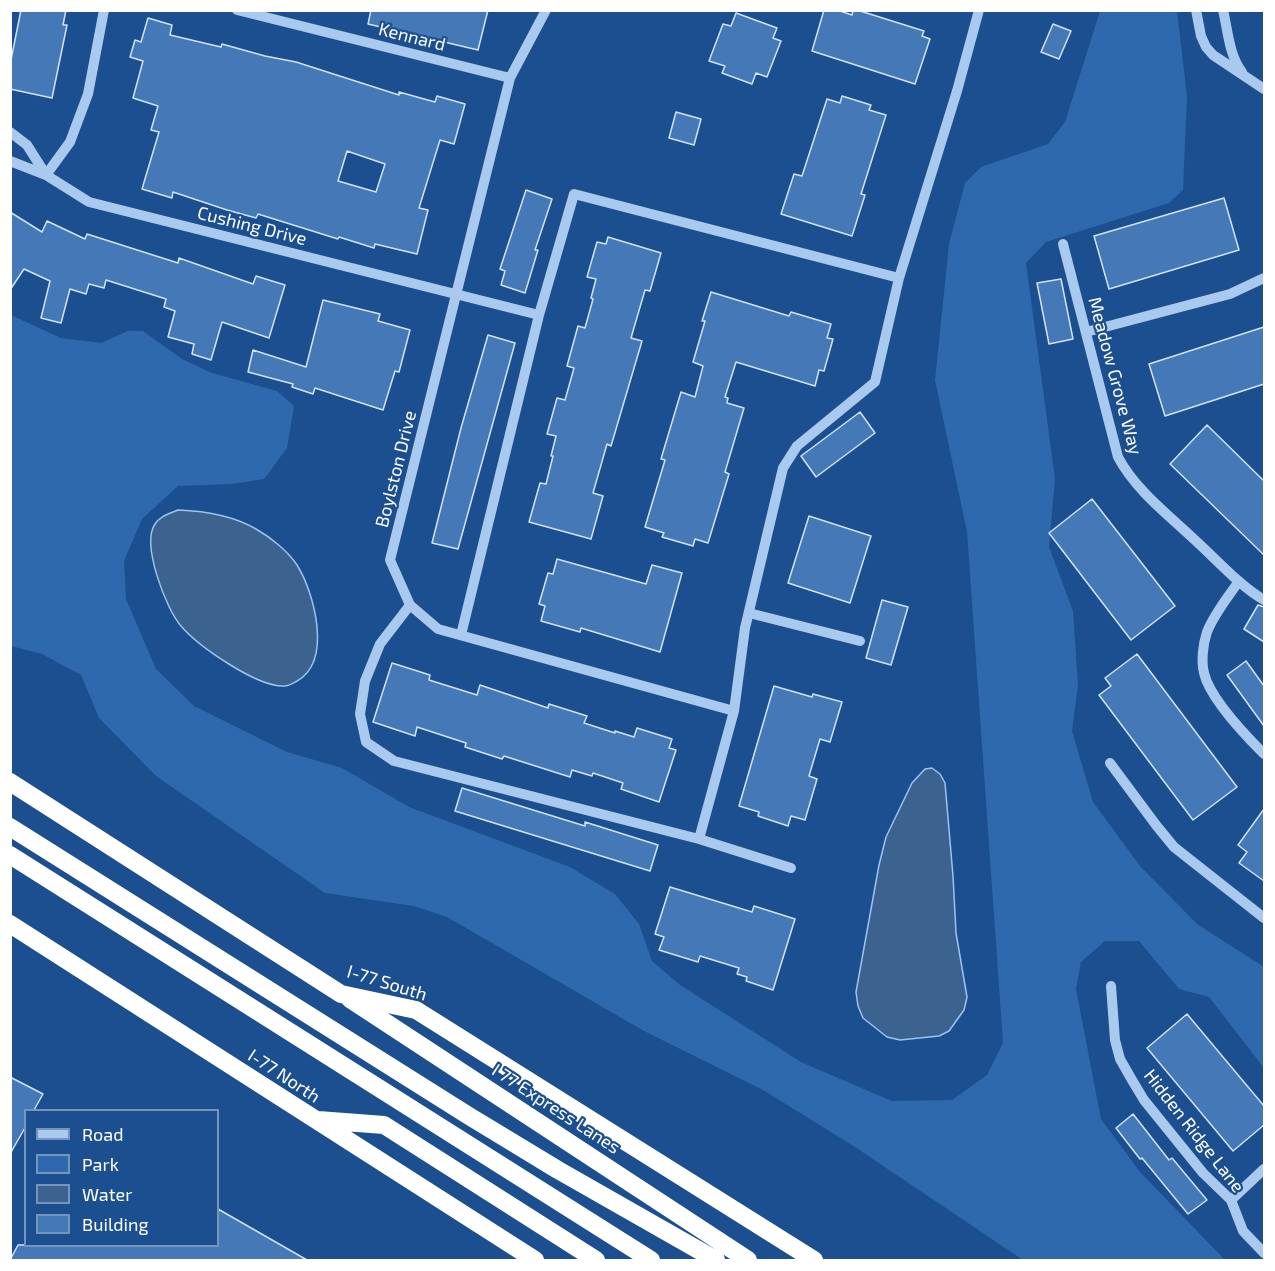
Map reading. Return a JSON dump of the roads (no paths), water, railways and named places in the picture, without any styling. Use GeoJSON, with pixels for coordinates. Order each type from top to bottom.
{"type":"FeatureCollection","features":[{"type":"Feature","properties":{"kind":"highway","name":"I-77 South"},"geometry":{"type":"LineString","coordinates":[[10,782],[341,994],[416,1010],[814,1260]]}},
{"type":"Feature","properties":{"kind":"highway"},"geometry":{"type":"LineString","coordinates":[[10,827],[469,1116],[558,1170],[716,1260]]}},
{"type":"Feature","properties":{"kind":"highway"},"geometry":{"type":"LineString","coordinates":[[10,855],[651,1260]]}},
{"type":"Feature","properties":{"kind":"highway","name":"I-77 North"},"geometry":{"type":"LineString","coordinates":[[10,924],[535,1260]]}},
{"type":"Feature","properties":{"kind":"highway","name":"I 77 Express Lanes"},"geometry":{"type":"LineString","coordinates":[[341,994],[748,1260]]}},
{"type":"Feature","properties":{"kind":"highway"},"geometry":{"type":"LineString","coordinates":[[313,1120],[384,1125],[596,1260]]}},
{"type":"Feature","properties":{"kind":"street"},"geometry":{"type":"LineString","coordinates":[[46,175],[70,142],[88,94],[104,10]]}},
{"type":"Feature","properties":{"kind":"street","name":"Kennard"},"geometry":{"type":"LineString","coordinates":[[237,10],[510,78]]}},
{"type":"Feature","properties":{"kind":"street","name":"Boylston Drive"},"geometry":{"type":"LineString","coordinates":[[546,10],[510,78],[390,560],[410,605],[438,628],[734,711]]}},
{"type":"Feature","properties":{"kind":"street"},"geometry":{"type":"LineString","coordinates":[[699,839],[734,711],[749,613],[783,468],[797,446],[875,382],[899,278],[957,92],[979,10]]}},
{"type":"Feature","properties":{"kind":"street"},"geometry":{"type":"LineString","coordinates":[[1196,10],[1201,36],[1206,47],[1264,89]]}},
{"type":"Feature","properties":{"kind":"street"},"geometry":{"type":"LineString","coordinates":[[1224,10],[1232,52],[1242,72]]}},
{"type":"Feature","properties":{"kind":"street","name":"Cushing Drive"},"geometry":{"type":"LineString","coordinates":[[10,132],[27,145],[46,175]]}},
{"type":"Feature","properties":{"kind":"street","name":"Cushing Drive"},"geometry":{"type":"LineString","coordinates":[[10,162],[46,175],[89,202],[539,315]]}},
{"type":"Feature","properties":{"kind":"street"},"geometry":{"type":"LineString","coordinates":[[461,635],[539,315],[574,194],[899,278]]}},
{"type":"Feature","properties":{"kind":"street","name":"Meadow Grove Way"},"geometry":{"type":"LineString","coordinates":[[1063,244],[1118,457],[1124,469],[1142,490],[1239,581],[1264,600]]}},
{"type":"Feature","properties":{"kind":"street"},"geometry":{"type":"LineString","coordinates":[[1086,332],[1230,294],[1264,278]]}},
{"type":"Feature","properties":{"kind":"street"},"geometry":{"type":"LineString","coordinates":[[1239,581],[1221,606],[1207,632],[1202,659],[1204,675],[1216,698],[1244,734],[1263,749]]}},
{"type":"Feature","properties":{"kind":"street"},"geometry":{"type":"LineString","coordinates":[[410,605],[380,644],[364,681],[360,714],[366,742],[394,762],[699,839],[791,868]]}},
{"type":"Feature","properties":{"kind":"street"},"geometry":{"type":"LineString","coordinates":[[749,613],[860,642]]}},
{"type":"Feature","properties":{"kind":"street"},"geometry":{"type":"LineString","coordinates":[[1110,763],[1174,847],[1264,918]]}},
{"type":"Feature","properties":{"kind":"street","name":"Hidden Ridge Lane"},"geometry":{"type":"LineString","coordinates":[[1111,986],[1115,1040],[1120,1059],[1132,1080],[1144,1100],[1203,1173],[1231,1200],[1243,1231],[1264,1253]]}},
{"type":"Feature","properties":{"kind":"street"},"geometry":{"type":"LineString","coordinates":[[1231,1200],[1264,1169]]}},
{"type":"Feature","properties":{"kind":"water"},"geometry":{"type":"Polygon","coordinates":[[[178,510],[218,515],[247,524],[278,545],[297,565],[314,608],[317,643],[315,658],[308,671],[297,681],[286,686],[273,685],[245,673],[201,644],[175,618],[157,576],[153,561],[151,533],[157,521],[178,510]]]}},
{"type":"Feature","properties":{"kind":"water"},"geometry":{"type":"Polygon","coordinates":[[[932,768],[940,774],[945,783],[956,933],[967,997],[964,1010],[949,1031],[939,1036],[900,1040],[887,1037],[863,1018],[856,992],[886,837],[912,783],[925,769],[932,768]]]}}]}
